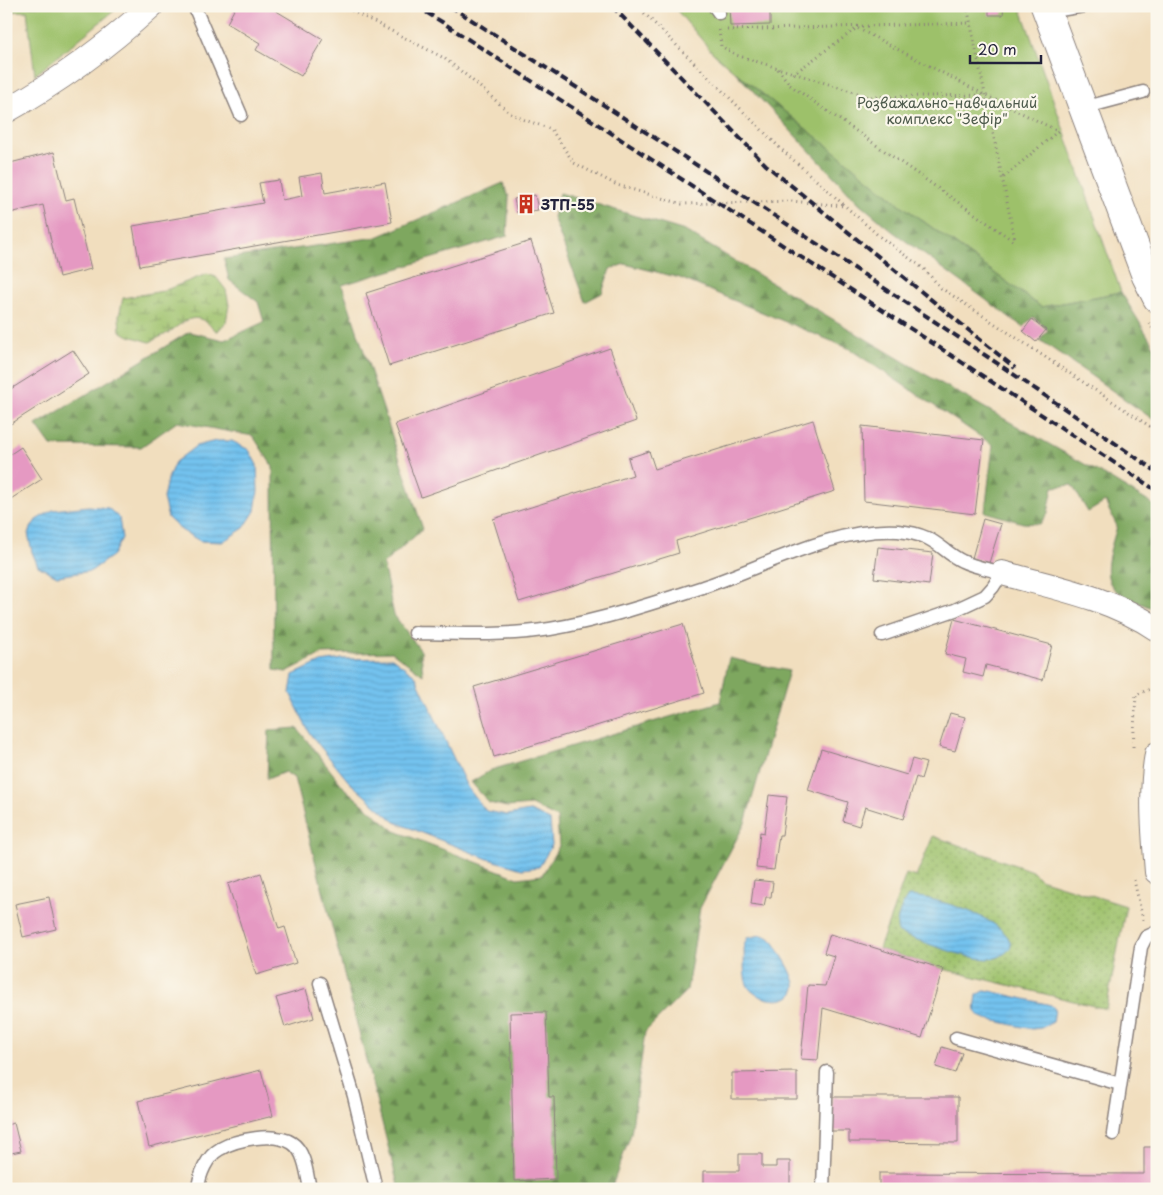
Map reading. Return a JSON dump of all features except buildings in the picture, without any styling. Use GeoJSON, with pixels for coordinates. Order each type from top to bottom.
{"type":"FeatureCollection","features":[{"type":"Feature","properties":{"kind":"street"},"geometry":{"type":"LineString","coordinates":[[6,111],[36,94],[73,69],[122,32],[151,6]]}},
{"type":"Feature","properties":{"kind":"street"},"geometry":{"type":"LineString","coordinates":[[1058,8],[1083,108],[1146,276],[1153,310]]}},
{"type":"Feature","properties":{"kind":"street"},"geometry":{"type":"LineString","coordinates":[[1002,573],[1077,593],[1131,613],[1157,629]]}},
{"type":"Feature","properties":{"kind":"street"},"geometry":{"type":"LineString","coordinates":[[1157,754],[1153,799],[1157,872]]}},
{"type":"Feature","properties":{"kind":"lane"},"geometry":{"type":"LineString","coordinates":[[194,6],[241,115]]}},
{"type":"Feature","properties":{"kind":"lane"},"geometry":{"type":"LineString","coordinates":[[1058,8],[1084,6]]}},
{"type":"Feature","properties":{"kind":"lane"},"geometry":{"type":"LineString","coordinates":[[1083,108],[1143,92]]}},
{"type":"Feature","properties":{"kind":"lane"},"geometry":{"type":"LineString","coordinates":[[415,633],[508,634],[550,629],[583,622],[706,586],[816,545],[864,532],[898,531],[929,538],[951,556],[963,562],[1002,573],[985,596],[955,610],[882,635]]}},
{"type":"Feature","properties":{"kind":"lane"},"geometry":{"type":"LineString","coordinates":[[1113,1134],[1141,947],[1146,937],[1157,932]]}},
{"type":"Feature","properties":{"kind":"lane"},"geometry":{"type":"LineString","coordinates":[[320,983],[354,1096],[376,1189]]}},
{"type":"Feature","properties":{"kind":"lane"},"geometry":{"type":"LineString","coordinates":[[956,1038],[1120,1084]]}},
{"type":"Feature","properties":{"kind":"lane"},"geometry":{"type":"LineString","coordinates":[[824,1189],[827,1072]]}},
{"type":"Feature","properties":{"kind":"lane"},"geometry":{"type":"LineString","coordinates":[[198,1189],[198,1183],[206,1163],[219,1149],[250,1139],[274,1137],[293,1143],[303,1158],[310,1189]]}},
{"type":"Feature","properties":{"kind":"path"},"geometry":{"type":"LineString","coordinates":[[343,6],[444,58],[510,113],[551,129],[574,163],[617,185],[682,204],[791,201],[845,206]]}},
{"type":"Feature","properties":{"kind":"path"},"geometry":{"type":"LineString","coordinates":[[637,6],[781,149],[879,236],[924,269],[948,294],[1157,431]]}},
{"type":"Feature","properties":{"kind":"path"},"geometry":{"type":"LineString","coordinates":[[778,69],[790,85],[1015,242],[967,6]]}},
{"type":"Feature","properties":{"kind":"path"},"geometry":{"type":"LineString","coordinates":[[716,9],[721,46],[736,54],[793,74],[870,97],[985,95]]}},
{"type":"Feature","properties":{"kind":"path"},"geometry":{"type":"LineString","coordinates":[[719,30],[970,24]]}},
{"type":"Feature","properties":{"kind":"path"},"geometry":{"type":"LineString","coordinates":[[793,74],[858,28]]}},
{"type":"Feature","properties":{"kind":"path"},"geometry":{"type":"LineString","coordinates":[[858,28],[1058,131],[1002,179]]}},
{"type":"Feature","properties":{"kind":"path"},"geometry":{"type":"LineString","coordinates":[[1153,310],[1157,335]]}},
{"type":"Feature","properties":{"kind":"green space"},"geometry":{"type":"Polygon","coordinates":[[[6,6],[120,6],[35,75],[27,11],[6,12],[6,6]]]}},
{"type":"Feature","properties":{"kind":"green space","name":"Розважально-навчальний комплекс \"Зефір\""},"geometry":{"type":"Polygon","coordinates":[[[673,6],[1020,6],[1121,292],[1041,307],[901,205],[734,71],[713,53],[673,6]]]}},
{"type":"Feature","properties":{"kind":"green space"},"geometry":{"type":"Polygon","coordinates":[[[734,71],[901,205],[1041,307],[1121,292],[1157,351],[1157,422],[1040,340],[1048,330],[1033,317],[1023,327],[892,231],[859,203],[734,71]]]}},
{"type":"Feature","properties":{"kind":"green space"},"geometry":{"type":"Polygon","coordinates":[[[503,183],[509,197],[507,236],[342,285],[423,529],[383,564],[394,615],[421,651],[423,675],[392,652],[322,654],[286,672],[274,670],[273,467],[253,436],[177,422],[141,447],[51,446],[36,425],[189,332],[224,340],[264,322],[258,302],[229,280],[224,259],[377,237],[503,183]]]}},
{"type":"Feature","properties":{"kind":"green space"},"geometry":{"type":"Polygon","coordinates":[[[560,193],[685,231],[923,373],[1157,507],[1157,610],[1121,594],[1113,588],[1109,581],[1107,572],[1109,553],[1117,526],[1105,502],[1088,512],[1072,485],[1053,487],[1048,513],[1040,524],[1023,523],[985,512],[993,445],[848,348],[680,278],[625,264],[610,269],[602,293],[585,302],[553,217],[560,193]]]}},
{"type":"Feature","properties":{"kind":"green space"},"geometry":{"type":"Polygon","coordinates":[[[207,274],[216,277],[226,290],[229,305],[226,322],[217,332],[205,321],[194,318],[189,319],[150,342],[129,336],[120,331],[119,316],[123,298],[163,291],[207,274]]]}},
{"type":"Feature","properties":{"kind":"green space"},"geometry":{"type":"Polygon","coordinates":[[[729,658],[789,671],[745,823],[700,908],[687,990],[645,1032],[631,1134],[611,1189],[399,1189],[294,778],[285,772],[267,779],[269,730],[297,728],[345,789],[395,831],[518,878],[542,875],[559,846],[557,818],[531,805],[507,807],[489,803],[471,782],[491,770],[720,702],[729,658]]]}},
{"type":"Feature","properties":{"kind":"green space"},"geometry":{"type":"Polygon","coordinates":[[[933,836],[1032,871],[1040,879],[1126,906],[1106,1009],[943,969],[879,949],[906,874],[916,877],[933,836]]]}},
{"type":"Feature","properties":{"kind":"water"},"geometry":{"type":"Polygon","coordinates":[[[216,441],[232,441],[249,450],[257,465],[258,491],[255,511],[244,528],[222,542],[200,541],[181,530],[168,518],[163,498],[167,480],[175,462],[196,446],[216,441]]]}},
{"type":"Feature","properties":{"kind":"water"},"geometry":{"type":"Polygon","coordinates":[[[89,506],[108,508],[119,518],[122,538],[113,555],[91,571],[57,576],[38,566],[32,552],[28,533],[36,520],[53,510],[89,506]]]}},
{"type":"Feature","properties":{"kind":"water"},"geometry":{"type":"Polygon","coordinates":[[[392,658],[415,675],[467,787],[486,811],[507,815],[530,811],[550,820],[552,845],[539,867],[522,869],[488,859],[395,822],[349,782],[310,734],[290,693],[293,675],[321,662],[343,659],[392,658]]]}},
{"type":"Feature","properties":{"kind":"water"},"geometry":{"type":"Polygon","coordinates":[[[908,896],[934,900],[968,911],[998,927],[1008,937],[1011,947],[1003,954],[991,959],[977,958],[943,949],[899,933],[897,929],[898,920],[903,904],[908,896]]]}},
{"type":"Feature","properties":{"kind":"water"},"geometry":{"type":"Polygon","coordinates":[[[761,935],[768,937],[774,942],[793,976],[795,988],[787,998],[774,1000],[759,996],[747,984],[744,946],[747,938],[761,935]]]}},
{"type":"Feature","properties":{"kind":"water"},"geometry":{"type":"Polygon","coordinates":[[[986,990],[1051,1005],[1055,1009],[1053,1022],[1041,1028],[1032,1029],[979,1016],[975,1011],[977,995],[986,990]]]}},
{"type":"Feature","properties":{"kind":"railway"},"geometry":{"type":"LineString","coordinates":[[416,6],[1157,491]]}},
{"type":"Feature","properties":{"kind":"railway"},"geometry":{"type":"LineString","coordinates":[[450,6],[717,178],[1070,412],[1157,472]]}},
{"type":"Feature","properties":{"kind":"railway"},"geometry":{"type":"LineString","coordinates":[[612,6],[766,165],[1015,368]]}},
{"type":"Feature","properties":{"kind":"place","name":"ЗТП-55"},"geometry":{"type":"Point","coordinates":[526,204]}}]}
